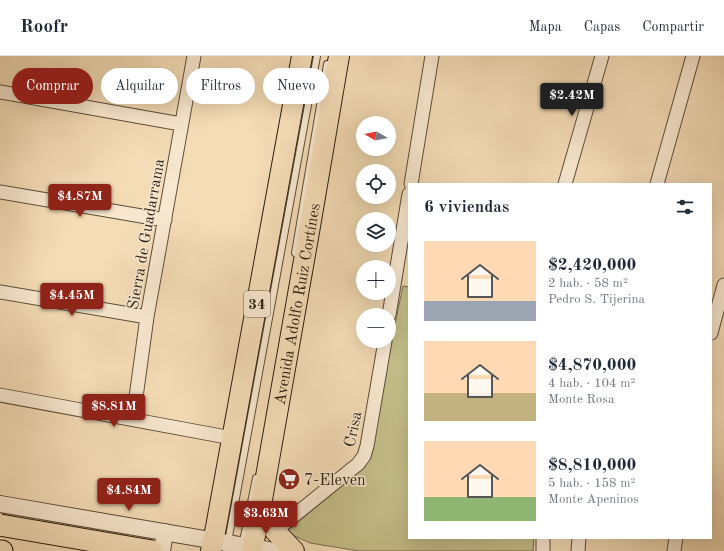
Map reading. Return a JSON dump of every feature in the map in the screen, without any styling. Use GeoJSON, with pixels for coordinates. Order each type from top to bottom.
{"type":"FeatureCollection","features":[{"type":"Feature","properties":{"kind":"highway"},"geometry":{"type":"LineString","coordinates":[[0,525],[152,551]]}},
{"type":"Feature","properties":{"kind":"main road","name":"34"},"geometry":{"type":"LineString","coordinates":[[233,547],[216,527],[302,56]]}},
{"type":"Feature","properties":{"kind":"main road","name":"Avenida Adolfo Ruiz Cortínes"},"geometry":{"type":"LineString","coordinates":[[233,547],[261,505],[339,56]]}},
{"type":"Feature","properties":{"kind":"main road"},"geometry":{"type":"LineString","coordinates":[[261,505],[275,531],[294,551]]}},
{"type":"Feature","properties":{"kind":"street","name":"Sierra de Guadarrama"},"geometry":{"type":"LineString","coordinates":[[133,419],[147,317],[194,56]]}},
{"type":"Feature","properties":{"kind":"street"},"geometry":{"type":"LineString","coordinates":[[411,183],[432,56]]}},
{"type":"Feature","properties":{"kind":"street"},"geometry":{"type":"LineString","coordinates":[[565,183],[602,56]]}},
{"type":"Feature","properties":{"kind":"street"},"geometry":{"type":"LineString","coordinates":[[657,183],[693,56]]}},
{"type":"Feature","properties":{"kind":"street"},"geometry":{"type":"LineString","coordinates":[[0,92],[181,124]]}},
{"type":"Feature","properties":{"kind":"street"},"geometry":{"type":"LineString","coordinates":[[0,192],[165,220]]}},
{"type":"Feature","properties":{"kind":"street"},"geometry":{"type":"LineString","coordinates":[[390,308],[408,200]]}},
{"type":"Feature","properties":{"kind":"street"},"geometry":{"type":"LineString","coordinates":[[712,331],[720,315],[724,285]]}},
{"type":"Feature","properties":{"kind":"street"},"geometry":{"type":"LineString","coordinates":[[0,292],[147,317]]}},
{"type":"Feature","properties":{"kind":"street","name":"Crisa"},"geometry":{"type":"LineString","coordinates":[[275,531],[358,464],[364,456],[367,446],[383,348]]}},
{"type":"Feature","properties":{"kind":"street"},"geometry":{"type":"LineString","coordinates":[[0,395],[232,438]]}},
{"type":"Feature","properties":{"kind":"street"},"geometry":{"type":"LineString","coordinates":[[0,504],[165,532],[233,547],[274,551]]}},
{"type":"Feature","properties":{"kind":"street"},"geometry":{"type":"LineString","coordinates":[[109,551],[114,524]]}},
{"type":"Feature","properties":{"kind":"street"},"geometry":{"type":"LineString","coordinates":[[162,551],[165,532]]}},
{"type":"Feature","properties":{"kind":"street"},"geometry":{"type":"LineString","coordinates":[[543,539],[543,551]]}},
{"type":"Feature","properties":{"kind":"street"},"geometry":{"type":"LineString","coordinates":[[578,539],[578,551]]}},
{"type":"Feature","properties":{"kind":"street"},"geometry":{"type":"LineString","coordinates":[[674,551],[676,539]]}},
{"type":"Feature","properties":{"kind":"lane"},"geometry":{"type":"LineString","coordinates":[[233,547],[317,56]]}},
{"type":"Feature","properties":{"kind":"lane"},"geometry":{"type":"LineString","coordinates":[[294,259],[329,56]]}},
{"type":"Feature","properties":{"kind":"lane"},"geometry":{"type":"LineString","coordinates":[[233,547],[258,469]]}},
{"type":"Feature","properties":{"kind":"shaded area"},"geometry":{"type":"Polygon","coordinates":[[[403,286],[408,287],[408,539],[534,539],[533,551],[359,551],[310,543],[286,532],[365,467],[390,348],[396,348],[396,319],[403,286]]]}},
{"type":"Feature","properties":{"kind":"place","name":"7-Eleven"},"geometry":{"type":"Point","coordinates":[289,479]}}]}
